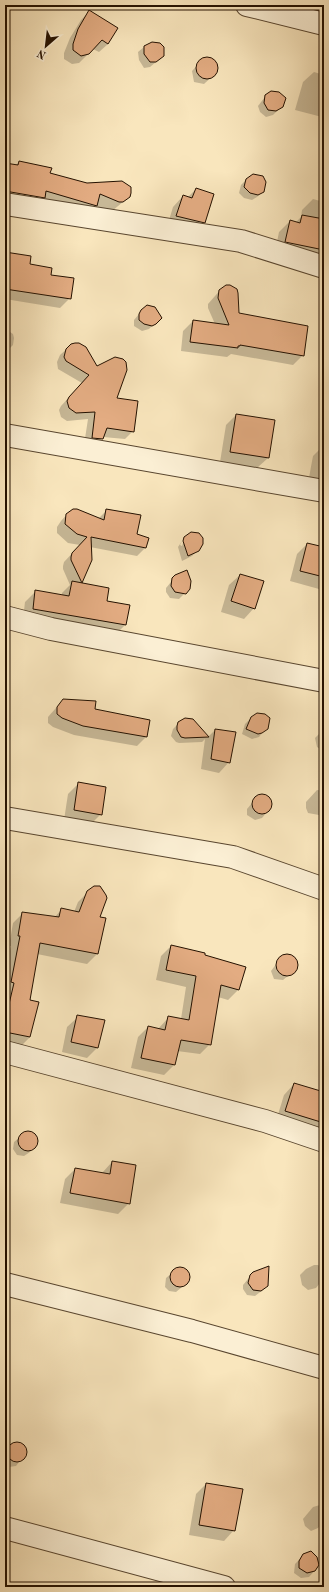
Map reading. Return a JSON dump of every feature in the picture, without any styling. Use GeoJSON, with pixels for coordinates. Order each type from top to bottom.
{"type":"FeatureCollection","features":[{"type":"Feature","properties":{"kind":"street"},"geometry":{"type":"LineString","coordinates":[[247,5],[324,24]]}},
{"type":"Feature","properties":{"kind":"street"},"geometry":{"type":"LineString","coordinates":[[5,204],[241,241],[324,267]]}},
{"type":"Feature","properties":{"kind":"street"},"geometry":{"type":"LineString","coordinates":[[5,435],[324,491]]}},
{"type":"Feature","properties":{"kind":"street"},"geometry":{"type":"LineString","coordinates":[[5,617],[51,629],[324,681]]}},
{"type":"Feature","properties":{"kind":"street"},"geometry":{"type":"LineString","coordinates":[[5,818],[233,857],[324,889]]}},
{"type":"Feature","properties":{"kind":"street"},"geometry":{"type":"LineString","coordinates":[[5,1052],[265,1121],[324,1141]]}},
{"type":"Feature","properties":{"kind":"street"},"geometry":{"type":"LineString","coordinates":[[5,1284],[170,1325],[324,1368]]}},
{"type":"Feature","properties":{"kind":"street"},"geometry":{"type":"LineString","coordinates":[[5,1528],[224,1587]]}},
{"type":"Feature","properties":{"kind":"building"},"geometry":{"type":"Polygon","coordinates":[[[89,10],[118,28],[108,44],[102,40],[89,54],[81,56],[73,50],[73,44],[78,29],[89,10]]]}},
{"type":"Feature","properties":{"kind":"building"},"geometry":{"type":"Polygon","coordinates":[[[152,42],[160,43],[164,47],[164,56],[156,62],[150,62],[144,54],[144,46],[152,42]]]}},
{"type":"Feature","properties":{"kind":"building"},"geometry":{"type":"Polygon","coordinates":[[[207,57],[211,58],[217,64],[217,72],[211,78],[207,79],[203,78],[197,72],[196,68],[197,64],[203,58],[207,57]]]}},
{"type":"Feature","properties":{"kind":"building"},"geometry":{"type":"Polygon","coordinates":[[[271,91],[279,92],[286,98],[283,107],[276,111],[268,110],[264,103],[265,95],[271,91]]]}},
{"type":"Feature","properties":{"kind":"building"},"geometry":{"type":"Polygon","coordinates":[[[19,161],[52,168],[50,173],[87,183],[122,181],[131,187],[130,197],[123,202],[119,202],[100,194],[97,206],[46,191],[45,198],[5,191],[5,163],[18,165],[19,161]]]}},
{"type":"Feature","properties":{"kind":"building"},"geometry":{"type":"Polygon","coordinates":[[[253,174],[263,176],[266,182],[264,192],[258,195],[250,193],[244,187],[246,179],[253,174]]]}},
{"type":"Feature","properties":{"kind":"building"},"geometry":{"type":"Polygon","coordinates":[[[196,188],[214,194],[205,223],[176,216],[183,195],[192,198],[196,188]]]}},
{"type":"Feature","properties":{"kind":"building"},"geometry":{"type":"Polygon","coordinates":[[[302,215],[324,219],[324,250],[285,242],[290,220],[300,223],[302,215]]]}},
{"type":"Feature","properties":{"kind":"building"},"geometry":{"type":"Polygon","coordinates":[[[5,252],[31,256],[30,264],[52,268],[51,275],[74,278],[71,299],[5,289],[5,252]]]}},
{"type":"Feature","properties":{"kind":"building"},"geometry":{"type":"Polygon","coordinates":[[[226,285],[230,285],[237,289],[239,313],[308,326],[304,356],[240,345],[238,348],[190,342],[193,320],[229,325],[218,298],[219,290],[226,285]]]}},
{"type":"Feature","properties":{"kind":"building"},"geometry":{"type":"Polygon","coordinates":[[[147,305],[155,307],[162,318],[152,326],[144,324],[139,320],[141,310],[147,305]]]}},
{"type":"Feature","properties":{"kind":"building"},"geometry":{"type":"Polygon","coordinates":[[[79,343],[86,347],[97,366],[115,357],[123,359],[126,362],[127,370],[117,398],[138,401],[134,432],[107,428],[103,439],[92,438],[95,412],[76,413],[69,408],[67,401],[69,397],[89,375],[66,361],[64,357],[66,349],[71,344],[79,343]]]}},
{"type":"Feature","properties":{"kind":"building"},"geometry":{"type":"Polygon","coordinates":[[[236,414],[275,420],[269,458],[230,452],[236,414]]]}},
{"type":"Feature","properties":{"kind":"building"},"geometry":{"type":"Polygon","coordinates":[[[73,509],[77,509],[104,520],[106,509],[141,515],[137,534],[149,538],[146,548],[91,537],[92,560],[82,583],[71,557],[72,553],[87,537],[77,534],[65,524],[66,514],[73,509]]]}},
{"type":"Feature","properties":{"kind":"building"},"geometry":{"type":"Polygon","coordinates":[[[191,532],[199,533],[203,538],[203,544],[199,551],[188,556],[183,541],[184,537],[191,532]]]}},
{"type":"Feature","properties":{"kind":"building"},"geometry":{"type":"Polygon","coordinates":[[[307,543],[324,547],[324,577],[300,571],[307,543]]]}},
{"type":"Feature","properties":{"kind":"building"},"geometry":{"type":"Polygon","coordinates":[[[187,570],[191,581],[190,589],[186,594],[175,592],[171,586],[172,578],[175,575],[187,570]]]}},
{"type":"Feature","properties":{"kind":"building"},"geometry":{"type":"Polygon","coordinates":[[[240,574],[264,581],[255,609],[231,601],[240,574]]]}},
{"type":"Feature","properties":{"kind":"building"},"geometry":{"type":"Polygon","coordinates":[[[72,581],[109,588],[107,601],[130,605],[126,625],[33,609],[35,590],[69,596],[72,581]]]}},
{"type":"Feature","properties":{"kind":"building"},"geometry":{"type":"Polygon","coordinates":[[[63,699],[96,701],[95,709],[150,720],[147,737],[83,726],[62,718],[57,714],[57,707],[63,699]]]}},
{"type":"Feature","properties":{"kind":"building"},"geometry":{"type":"Polygon","coordinates":[[[257,713],[265,714],[270,718],[268,729],[258,734],[246,729],[251,717],[257,713]]]}},
{"type":"Feature","properties":{"kind":"building"},"geometry":{"type":"Polygon","coordinates":[[[185,718],[193,719],[209,737],[181,737],[177,730],[177,726],[178,722],[185,718]]]}},
{"type":"Feature","properties":{"kind":"building"},"geometry":{"type":"Polygon","coordinates":[[[215,729],[236,732],[230,763],[211,759],[215,729]]]}},
{"type":"Feature","properties":{"kind":"building"},"geometry":{"type":"Polygon","coordinates":[[[78,782],[106,787],[102,815],[74,810],[78,782]]]}},
{"type":"Feature","properties":{"kind":"building"},"geometry":{"type":"Polygon","coordinates":[[[258,794],[266,794],[272,800],[272,808],[266,814],[258,814],[252,808],[252,800],[258,794]]]}},
{"type":"Feature","properties":{"kind":"building"},"geometry":{"type":"Polygon","coordinates":[[[94,886],[100,886],[107,898],[100,917],[106,918],[98,954],[40,943],[30,1000],[39,1002],[30,1037],[5,1032],[5,1021],[14,983],[11,982],[20,936],[18,936],[22,912],[59,917],[61,908],[79,912],[87,891],[94,886]]]}},
{"type":"Feature","properties":{"kind":"building"},"geometry":{"type":"Polygon","coordinates":[[[171,945],[205,953],[205,955],[246,967],[239,990],[221,985],[211,1045],[181,1040],[175,1065],[141,1058],[148,1026],[165,1030],[168,1016],[189,1020],[196,976],[166,970],[171,945]]]}},
{"type":"Feature","properties":{"kind":"building"},"geometry":{"type":"Polygon","coordinates":[[[287,954],[291,955],[297,961],[297,969],[291,975],[287,976],[283,975],[277,969],[276,965],[277,961],[283,955],[287,954]]]}},
{"type":"Feature","properties":{"kind":"building"},"geometry":{"type":"Polygon","coordinates":[[[77,1015],[105,1020],[98,1048],[71,1042],[77,1015]]]}},
{"type":"Feature","properties":{"kind":"building"},"geometry":{"type":"Polygon","coordinates":[[[294,1083],[324,1092],[324,1123],[285,1111],[294,1083]]]}},
{"type":"Feature","properties":{"kind":"building"},"geometry":{"type":"Polygon","coordinates":[[[24,1131],[32,1131],[38,1137],[38,1145],[32,1151],[24,1151],[18,1145],[18,1137],[24,1131]]]}},
{"type":"Feature","properties":{"kind":"building"},"geometry":{"type":"Polygon","coordinates":[[[112,1161],[136,1165],[130,1204],[70,1193],[75,1168],[110,1174],[112,1161]]]}},
{"type":"Feature","properties":{"kind":"building"},"geometry":{"type":"Polygon","coordinates":[[[269,1266],[268,1286],[261,1291],[253,1290],[248,1283],[250,1275],[253,1272],[269,1266]]]}},
{"type":"Feature","properties":{"kind":"building"},"geometry":{"type":"Polygon","coordinates":[[[176,1267],[184,1267],[190,1273],[190,1281],[184,1287],[176,1287],[170,1281],[170,1273],[176,1267]]]}},
{"type":"Feature","properties":{"kind":"building"},"geometry":{"type":"Polygon","coordinates":[[[13,1442],[21,1442],[27,1448],[27,1456],[21,1462],[13,1462],[7,1456],[7,1448],[13,1442]]]}},
{"type":"Feature","properties":{"kind":"building"},"geometry":{"type":"Polygon","coordinates":[[[206,1483],[243,1489],[235,1531],[199,1525],[206,1483]]]}},
{"type":"Feature","properties":{"kind":"building"},"geometry":{"type":"Polygon","coordinates":[[[311,1551],[317,1557],[319,1565],[315,1571],[307,1573],[299,1568],[299,1561],[303,1554],[311,1551]]]}}]}
